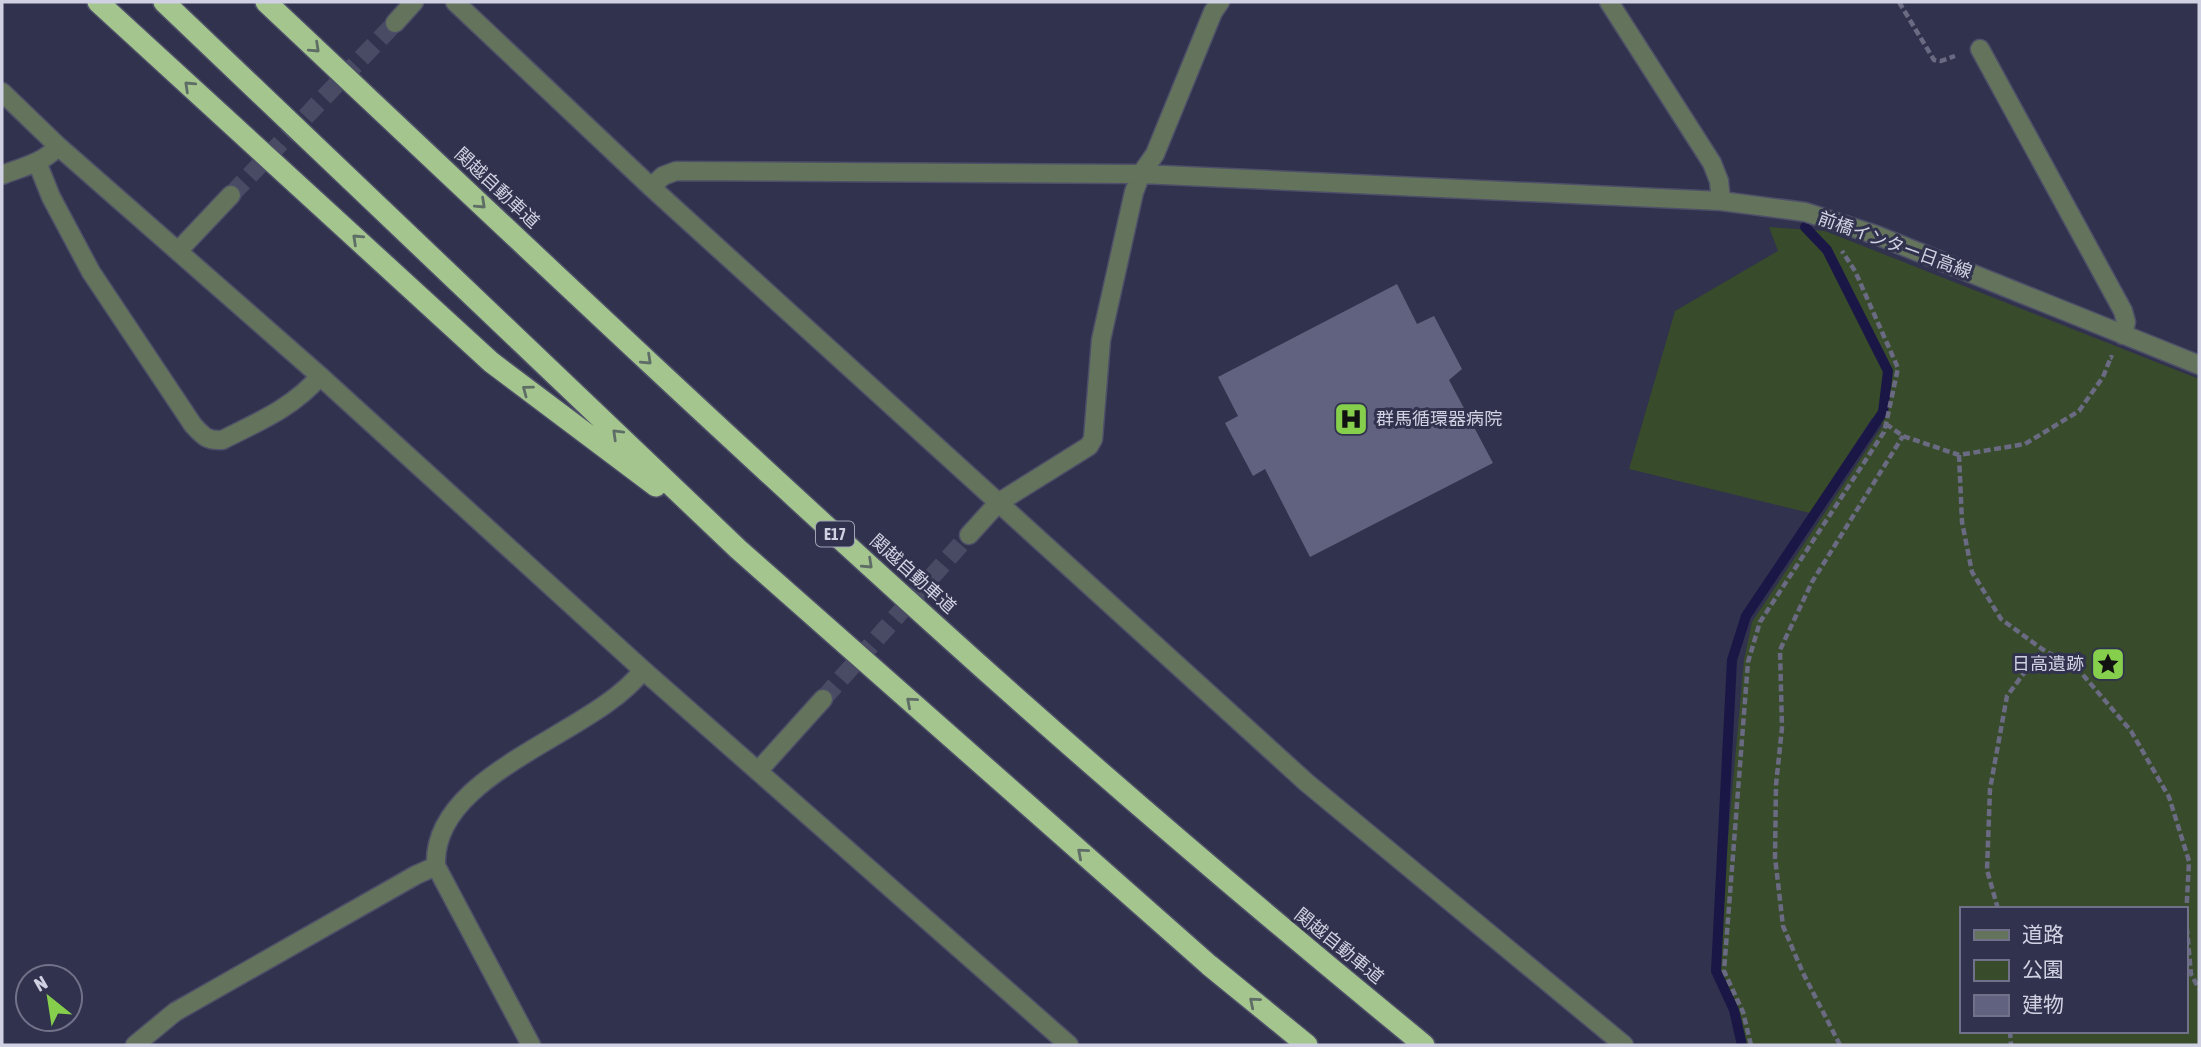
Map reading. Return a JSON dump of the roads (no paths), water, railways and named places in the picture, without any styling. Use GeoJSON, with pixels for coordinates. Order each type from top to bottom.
{"type":"FeatureCollection","features":[{"type":"Feature","properties":{"kind":"highway"},"geometry":{"type":"LineString","coordinates":[[98,2],[491,362],[738,549]]}},
{"type":"Feature","properties":{"kind":"highway"},"geometry":{"type":"LineString","coordinates":[[164,2],[738,549],[1209,965],[1307,1045]]}},
{"type":"Feature","properties":{"kind":"highway","name":"関越自動車道"},"geometry":{"type":"LineString","coordinates":[[265,2],[655,368],[938,628],[1260,910],[1424,1045]]}},
{"type":"Feature","properties":{"kind":"street"},"geometry":{"type":"LineString","coordinates":[[395,23],[414,2]]}},
{"type":"Feature","properties":{"kind":"street"},"geometry":{"type":"LineString","coordinates":[[455,2],[650,187],[1307,783],[1604,1039],[1624,1045]]}},
{"type":"Feature","properties":{"kind":"street"},"geometry":{"type":"LineString","coordinates":[[969,535],[998,503],[1089,446],[1093,439],[1101,340],[1134,192],[1141,174],[1155,153],[1213,12],[1220,2]]}},
{"type":"Feature","properties":{"kind":"street"},"geometry":{"type":"LineString","coordinates":[[1609,2],[1712,163],[1719,181],[1721,201]]}},
{"type":"Feature","properties":{"kind":"street"},"geometry":{"type":"LineString","coordinates":[[1980,50],[2123,311],[2126,322],[2123,335]]}},
{"type":"Feature","properties":{"kind":"street"},"geometry":{"type":"LineString","coordinates":[[2,92],[58,146],[320,376],[643,670],[1069,1045]]}},
{"type":"Feature","properties":{"kind":"street"},"geometry":{"type":"LineString","coordinates":[[2,175],[51,155],[58,146]]}},
{"type":"Feature","properties":{"kind":"street"},"geometry":{"type":"LineString","coordinates":[[37,162],[51,197],[91,272],[186,415],[203,436],[210,441],[222,440],[294,403],[320,376]]}},
{"type":"Feature","properties":{"kind":"street","name":"前橋インター日高線"},"geometry":{"type":"LineString","coordinates":[[650,187],[663,176],[676,171],[1141,174],[1721,201],[1805,212],[1898,243],[2199,365]]}},
{"type":"Feature","properties":{"kind":"street"},"geometry":{"type":"LineString","coordinates":[[179,250],[231,195]]}},
{"type":"Feature","properties":{"kind":"street"},"geometry":{"type":"LineString","coordinates":[[531,1045],[436,866],[435,850],[444,826],[454,811],[473,792],[514,761],[596,712],[634,682],[643,670]]}},
{"type":"Feature","properties":{"kind":"street"},"geometry":{"type":"LineString","coordinates":[[759,770],[823,699]]}},
{"type":"Feature","properties":{"kind":"street"},"geometry":{"type":"LineString","coordinates":[[135,1045],[175,1012],[404,881],[436,866]]}},
{"type":"Feature","properties":{"kind":"waterway"},"geometry":{"type":"LineString","coordinates":[[1742,1045],[1734,1010],[1716,971],[1732,660],[1746,616],[1883,412],[1888,371],[1827,250],[1805,227]]}},
{"type":"Feature","properties":{"kind":"tunnel"},"geometry":{"type":"LineString","coordinates":[[231,195],[395,23]]}},
{"type":"Feature","properties":{"kind":"tunnel"},"geometry":{"type":"LineString","coordinates":[[823,699],[969,535]]}},
{"type":"Feature","properties":{"kind":"place","name":"群馬循環器病院"},"geometry":{"type":"Point","coordinates":[1351,419]}},
{"type":"Feature","properties":{"kind":"place","name":"日高遺跡"},"geometry":{"type":"Point","coordinates":[2108,664]}}]}
